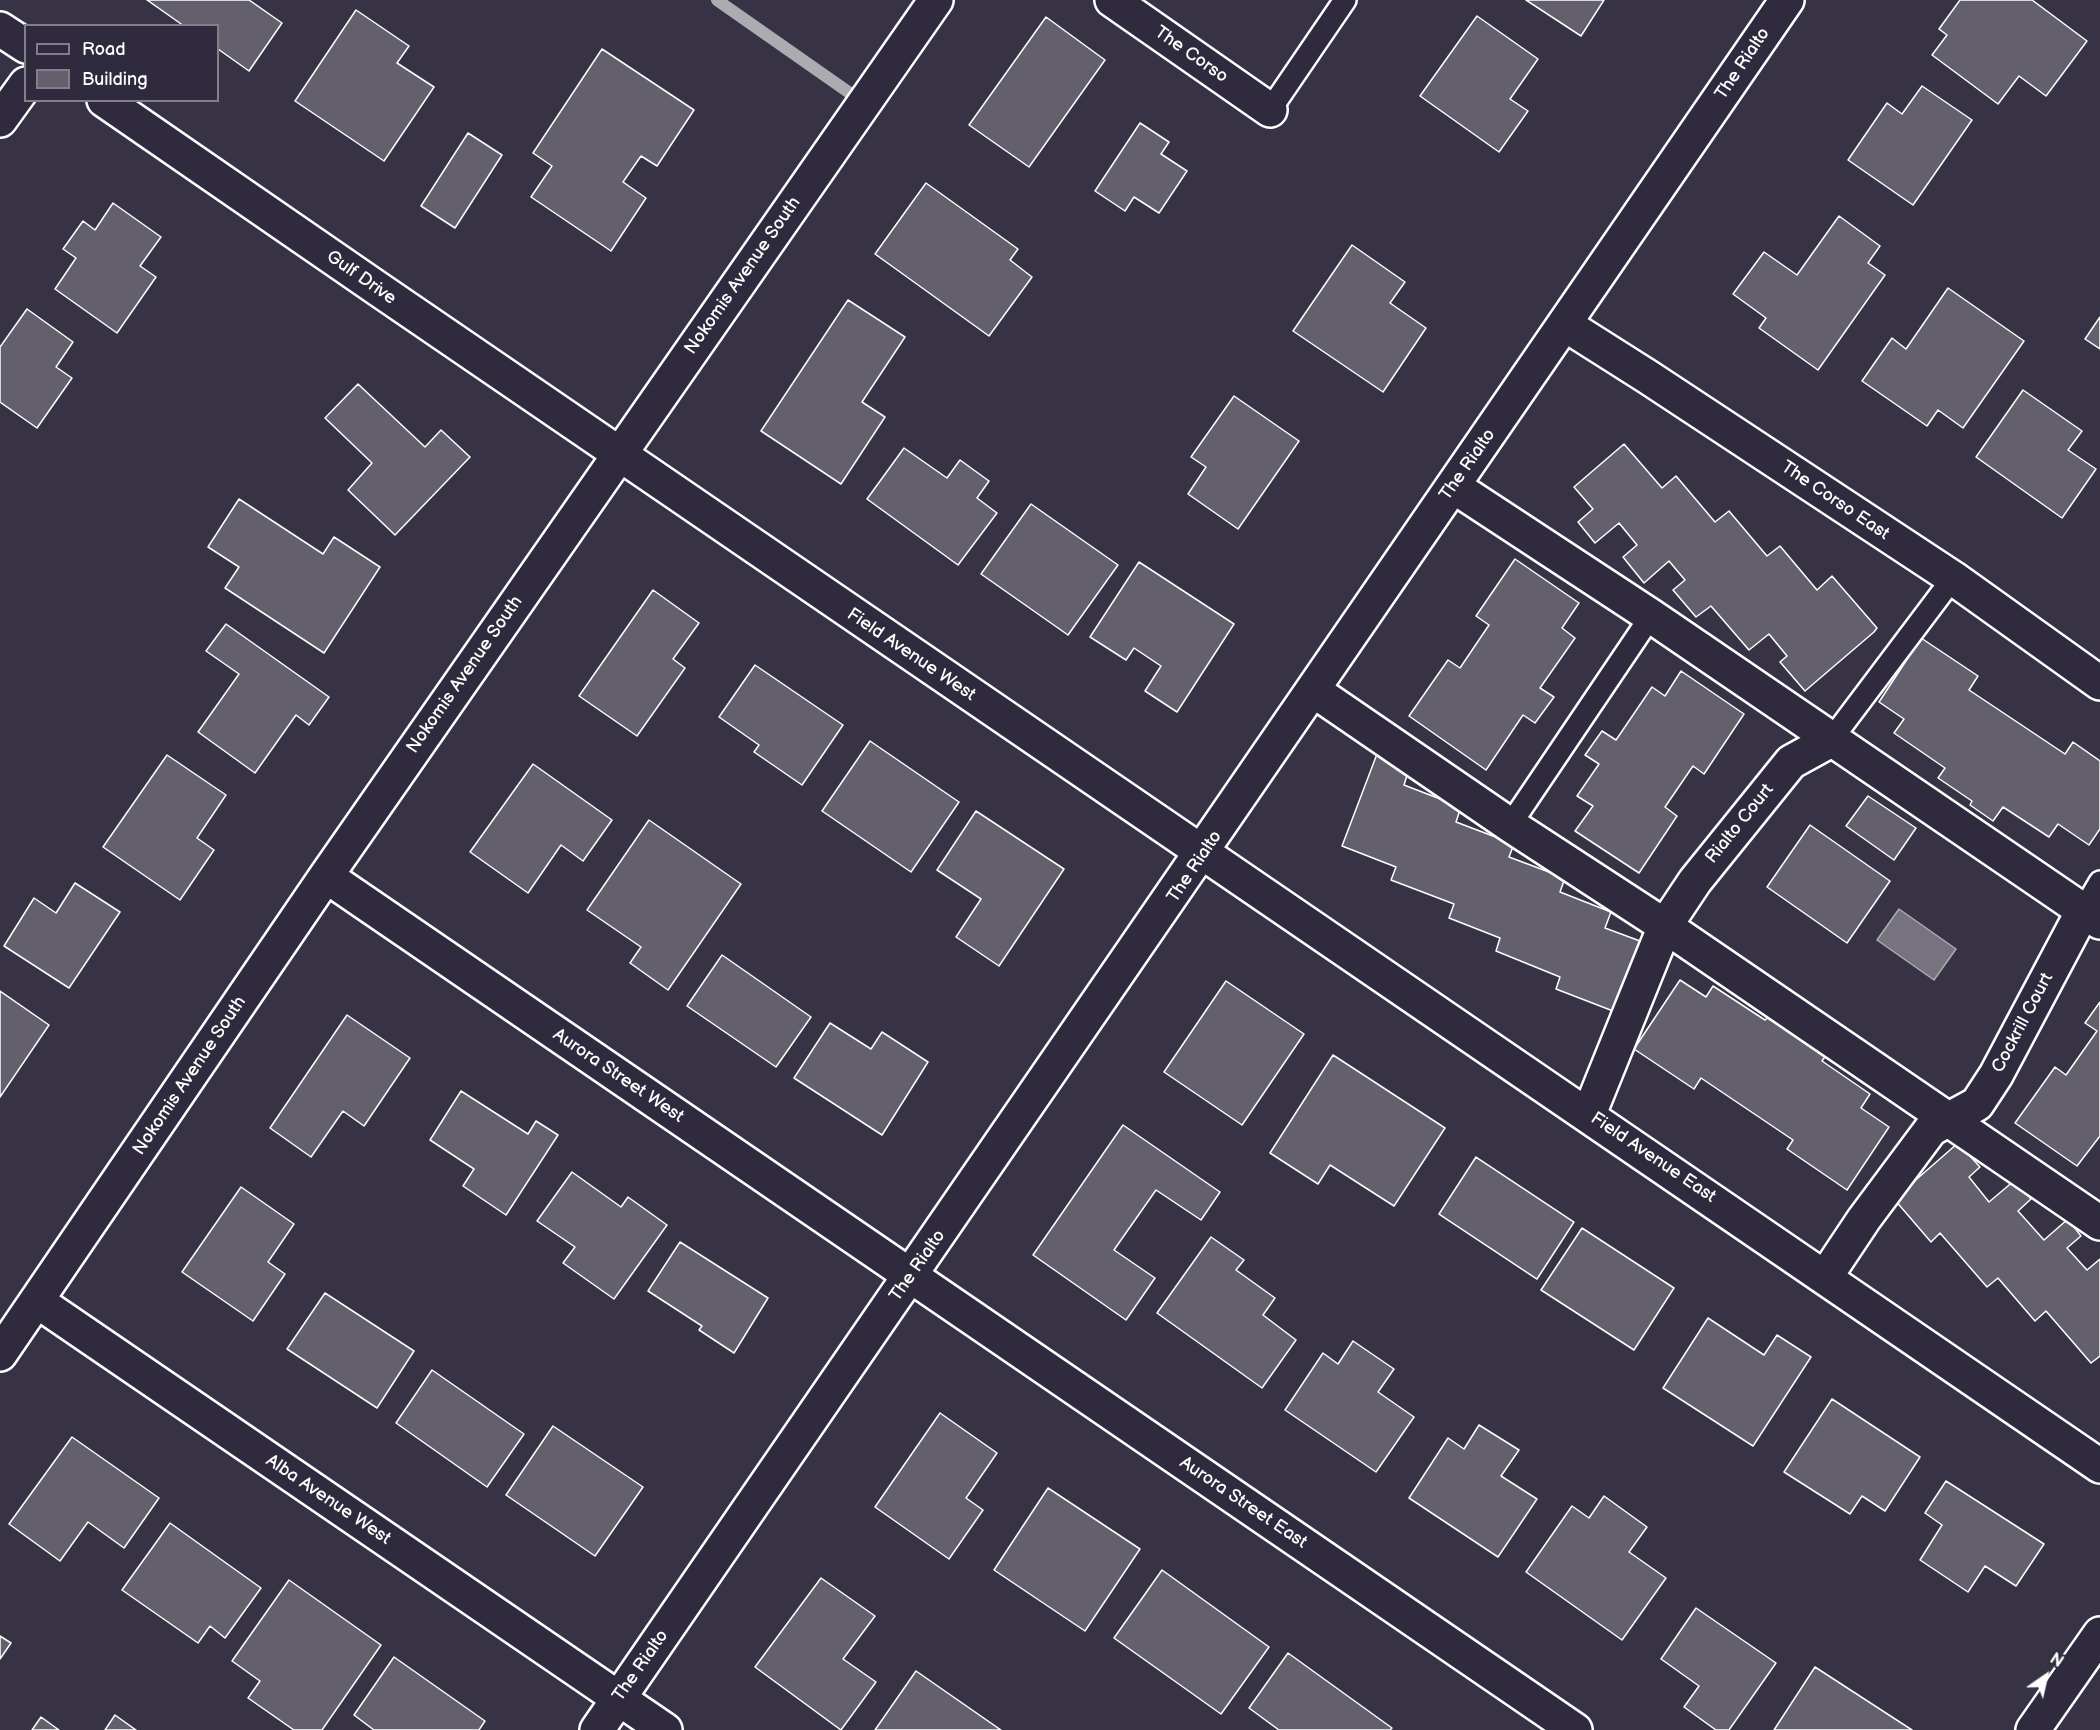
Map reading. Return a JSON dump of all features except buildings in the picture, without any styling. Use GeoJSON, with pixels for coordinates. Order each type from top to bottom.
{"type":"FeatureCollection","features":[{"type":"Feature","properties":{"kind":"street","name":"Nokomis Avenue South"},"geometry":{"type":"LineString","coordinates":[[0,1354],[617,455],[936,0]]}},
{"type":"Feature","properties":{"kind":"street","name":"The Corso"},"geometry":{"type":"LineString","coordinates":[[1112,0],[1270,110]]}},
{"type":"Feature","properties":{"kind":"street","name":"The Rialto"},"geometry":{"type":"LineString","coordinates":[[597,1730],[1204,855],[1313,690],[1566,325],[1787,0]]}},
{"type":"Feature","properties":{"kind":"street"},"geometry":{"type":"LineString","coordinates":[[0,29],[24,45]]}},
{"type":"Feature","properties":{"kind":"street"},"geometry":{"type":"LineString","coordinates":[[0,120],[24,87]]}},
{"type":"Feature","properties":{"kind":"street","name":"Gulf Drive"},"geometry":{"type":"LineString","coordinates":[[107,102],[617,455]]}},
{"type":"Feature","properties":{"kind":"street","name":"The Corso East"},"geometry":{"type":"LineString","coordinates":[[1566,325],[1648,376],[1953,579],[2096,671]]}},
{"type":"Feature","properties":{"kind":"street","name":"Field Avenue West"},"geometry":{"type":"LineString","coordinates":[[617,455],[1204,855]]}},
{"type":"Feature","properties":{"kind":"street"},"geometry":{"type":"LineString","coordinates":[[1453,486],[1651,616],[2092,916]]}},
{"type":"Feature","properties":{"kind":"street"},"geometry":{"type":"LineString","coordinates":[[1313,690],[1510,825],[1665,926],[2100,1223]]}},
{"type":"Feature","properties":{"kind":"street","name":"Rialto Court"},"geometry":{"type":"LineString","coordinates":[[1588,1114],[1665,926],[1695,881],[1791,762],[1831,740]]}},
{"type":"Feature","properties":{"kind":"street","name":"Field Avenue East"},"geometry":{"type":"LineString","coordinates":[[1204,855],[1826,1276],[2100,1466]]}},
{"type":"Feature","properties":{"kind":"street","name":"Aurora Street West"},"geometry":{"type":"LineString","coordinates":[[326,876],[911,1276]]}},
{"type":"Feature","properties":{"kind":"street","name":"Cockrill Court"},"geometry":{"type":"LineString","coordinates":[[1826,1276],[1864,1219],[1931,1129],[1977,1104],[2092,916]]}},
{"type":"Feature","properties":{"kind":"street","name":"Aurora Street East"},"geometry":{"type":"LineString","coordinates":[[911,1276],[1575,1730]]}},
{"type":"Feature","properties":{"kind":"street","name":"Alba Avenue West"},"geometry":{"type":"LineString","coordinates":[[37,1301],[665,1730]]}},
{"type":"Feature","properties":{"kind":"street"},"geometry":{"type":"LineString","coordinates":[[2033,1730],[2100,1634]]}},
{"type":"Feature","properties":{"kind":"lane"},"geometry":{"type":"LineString","coordinates":[[1270,110],[1345,0]]}},
{"type":"Feature","properties":{"kind":"lane"},"geometry":{"type":"LineString","coordinates":[[1831,740],[1953,579]]}},
{"type":"Feature","properties":{"kind":"lane"},"geometry":{"type":"LineString","coordinates":[[1510,825],[1651,616]]}},
{"type":"Feature","properties":{"kind":"lane"},"geometry":{"type":"LineString","coordinates":[[2092,916],[2100,882]]}},
{"type":"Feature","properties":{"kind":"shaded area"},"geometry":{"type":"Polygon","coordinates":[[[1899,909],[1956,949],[1934,980],[1877,940],[1899,909]]]}},
{"type":"Feature","properties":{"kind":"waterway"},"geometry":{"type":"LineString","coordinates":[[717,0],[864,103]]}}]}
